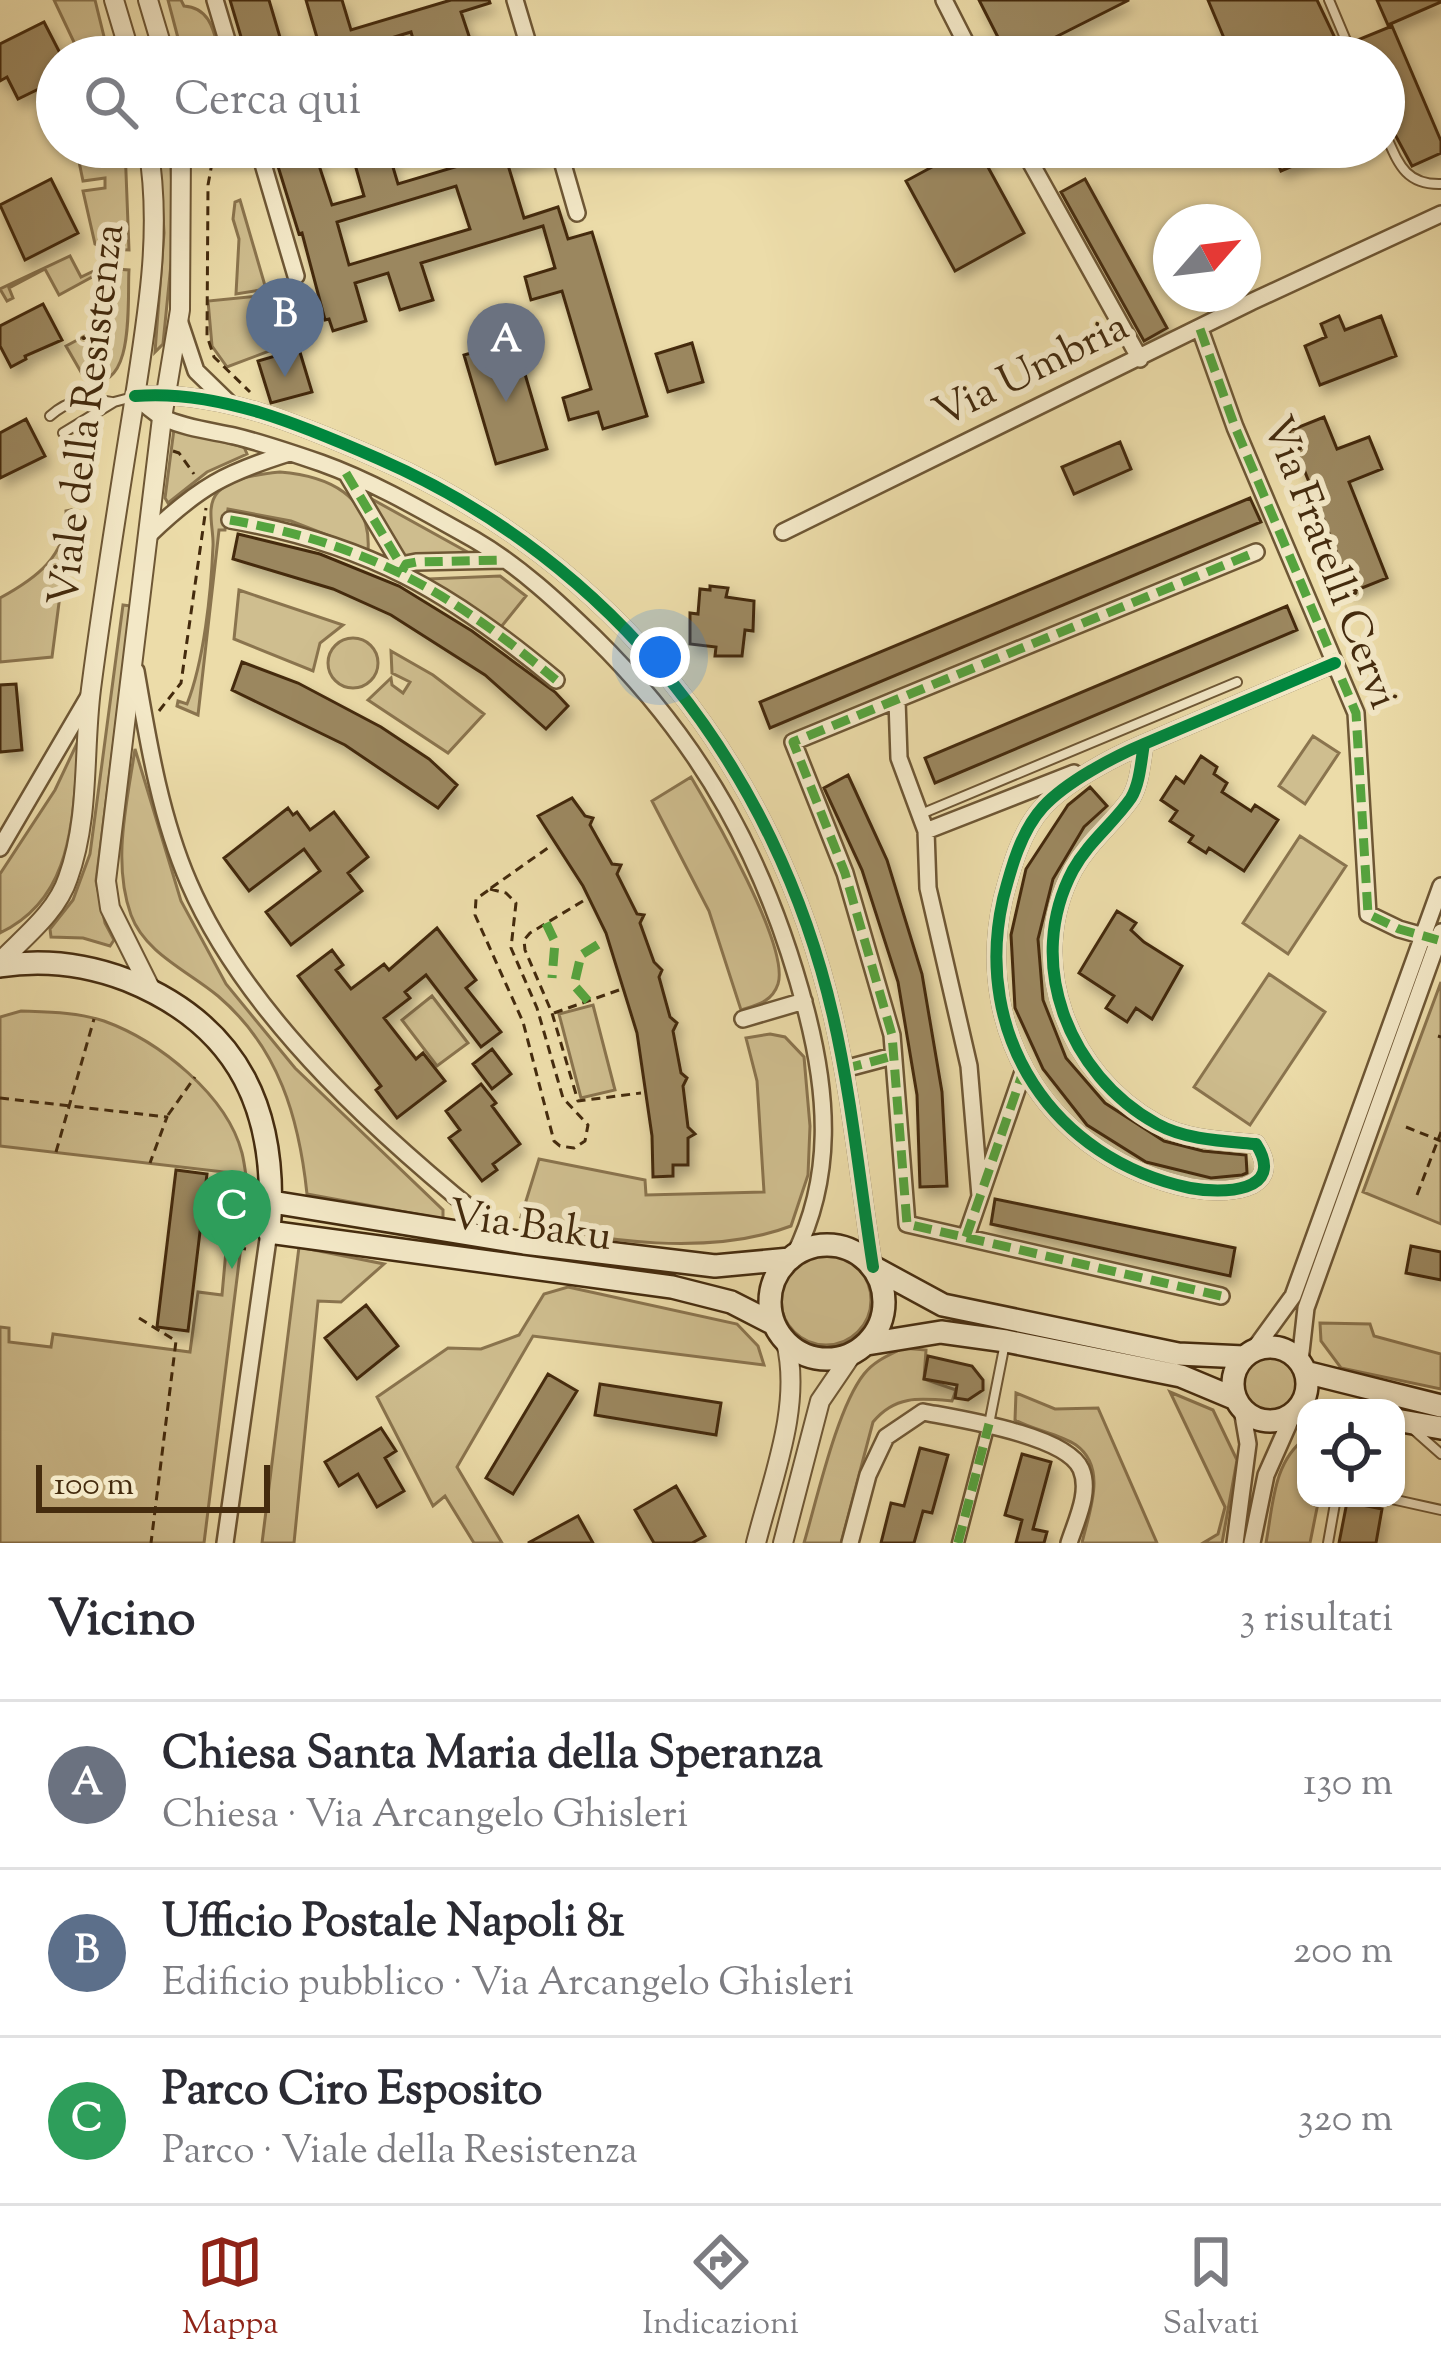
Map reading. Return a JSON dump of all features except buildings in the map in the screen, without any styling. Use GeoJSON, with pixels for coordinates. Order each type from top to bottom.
{"type":"FeatureCollection","features":[{"type":"Feature","properties":{"kind":"main road","name":"Viale della Resistenza"},"geometry":{"type":"LineString","coordinates":[[0,964],[44,961],[99,969],[191,1012],[231,1055],[257,1104],[270,1154],[269,1232]]}},
{"type":"Feature","properties":{"kind":"main road","name":"Via Baku"},"geometry":{"type":"LineString","coordinates":[[272,1202],[511,1241],[715,1266],[792,1257]]}},
{"type":"Feature","properties":{"kind":"main road","name":"Via Baku"},"geometry":{"type":"LineString","coordinates":[[269,1232],[672,1287],[731,1302],[780,1333]]}},
{"type":"Feature","properties":{"kind":"main road"},"geometry":{"type":"LineString","coordinates":[[1297,1412],[1272,1422],[1251,1416],[1239,1404],[1181,1376],[941,1332],[829,1360],[811,1358],[780,1333],[771,1292],[792,1257],[814,1246],[836,1246],[944,1305],[1178,1354],[1249,1354],[1278,1348],[1302,1367],[1441,1406]]}},
{"type":"Feature","properties":{"kind":"main road"},"geometry":{"type":"LineString","coordinates":[[860,1349],[883,1319],[884,1295],[873,1268]]}},
{"type":"Feature","properties":{"kind":"main road"},"geometry":{"type":"LineString","coordinates":[[1239,1404],[1234,1377],[1249,1354]]}},
{"type":"Feature","properties":{"kind":"main road"},"geometry":{"type":"LineString","coordinates":[[1302,1367],[1304,1399]]}},
{"type":"Feature","properties":{"kind":"main road"},"geometry":{"type":"LineString","coordinates":[[1405,1422],[1441,1428]]}},
{"type":"Feature","properties":{"kind":"street"},"geometry":{"type":"LineString","coordinates":[[114,0],[125,36]]}},
{"type":"Feature","properties":{"kind":"street"},"geometry":{"type":"LineString","coordinates":[[148,0],[159,36]]}},
{"type":"Feature","properties":{"kind":"street"},"geometry":{"type":"LineString","coordinates":[[215,0],[226,36]]}},
{"type":"Feature","properties":{"kind":"street"},"geometry":{"type":"LineString","coordinates":[[515,0],[526,36]]}},
{"type":"Feature","properties":{"kind":"street"},"geometry":{"type":"LineString","coordinates":[[944,0],[962,36]]}},
{"type":"Feature","properties":{"kind":"street","name":"Viale della Resistenza"},"geometry":{"type":"LineString","coordinates":[[0,964],[52,908],[66,884],[82,836],[91,693],[154,238],[150,168]]}},
{"type":"Feature","properties":{"kind":"street","name":"Viale della Resistenza"},"geometry":{"type":"LineString","coordinates":[[151,990],[110,908],[106,881],[180,310],[183,168]]}},
{"type":"Feature","properties":{"kind":"street"},"geometry":{"type":"LineString","coordinates":[[264,168],[296,276]]}},
{"type":"Feature","properties":{"kind":"street"},"geometry":{"type":"LineString","coordinates":[[564,168],[577,213]]}},
{"type":"Feature","properties":{"kind":"street"},"geometry":{"type":"LineString","coordinates":[[1034,168],[1140,359]]}},
{"type":"Feature","properties":{"kind":"street","name":"Via Umbria"},"geometry":{"type":"LineString","coordinates":[[783,532],[1441,214]]}},
{"type":"Feature","properties":{"kind":"street"},"geometry":{"type":"LineString","coordinates":[[180,310],[196,371],[231,404]]}},
{"type":"Feature","properties":{"kind":"street","name":"Via Fratelli Cervi"},"geometry":{"type":"LineString","coordinates":[[1200,329],[1235,427],[1357,712],[1368,914],[1435,937]]}},
{"type":"Feature","properties":{"kind":"street"},"geometry":{"type":"LineString","coordinates":[[135,396],[231,404],[336,440],[419,476],[496,522],[566,574],[692,703],[762,816],[811,942],[844,1069],[873,1268]]}},
{"type":"Feature","properties":{"kind":"street"},"geometry":{"type":"LineString","coordinates":[[135,396],[163,418],[325,464],[481,543],[562,605],[669,718],[740,828],[777,910],[816,1049],[826,1142],[812,1221],[792,1257]]}},
{"type":"Feature","properties":{"kind":"street"},"geometry":{"type":"LineString","coordinates":[[325,464],[336,440]]}},
{"type":"Feature","properties":{"kind":"street"},"geometry":{"type":"LineString","coordinates":[[150,534],[207,484],[289,453]]}},
{"type":"Feature","properties":{"kind":"street"},"geometry":{"type":"LineString","coordinates":[[346,473],[388,540],[399,569]]}},
{"type":"Feature","properties":{"kind":"street"},"geometry":{"type":"LineString","coordinates":[[230,520],[288,530],[399,569],[493,628],[556,680]]}},
{"type":"Feature","properties":{"kind":"street"},"geometry":{"type":"LineString","coordinates":[[481,543],[496,522]]}},
{"type":"Feature","properties":{"kind":"street"},"geometry":{"type":"LineString","coordinates":[[1221,1296],[907,1224],[892,1035],[845,873],[793,742],[1256,551]]}},
{"type":"Feature","properties":{"kind":"street"},"geometry":{"type":"LineString","coordinates":[[399,569],[416,562],[503,560]]}},
{"type":"Feature","properties":{"kind":"street"},"geometry":{"type":"LineString","coordinates":[[923,823],[1117,756],[1335,663]]}},
{"type":"Feature","properties":{"kind":"street","name":"Viale della Resistenza"},"geometry":{"type":"LineString","coordinates":[[134,664],[162,800],[197,899],[216,936],[268,1010],[358,1111]]}},
{"type":"Feature","properties":{"kind":"street","name":"Viale della Resistenza"},"geometry":{"type":"LineString","coordinates":[[0,848],[91,693]]}},
{"type":"Feature","properties":{"kind":"street"},"geometry":{"type":"LineString","coordinates":[[897,700],[899,758],[923,823],[928,888],[969,1066],[980,1196]]}},
{"type":"Feature","properties":{"kind":"street"},"geometry":{"type":"LineString","coordinates":[[1117,756],[1039,810],[1012,862],[997,927],[996,967],[1003,1016],[1023,1072],[1042,1100],[1115,1161],[1147,1176],[1193,1188],[1235,1192],[1258,1180],[1263,1172],[1264,1156],[1256,1144],[1209,1140],[1159,1125],[1112,1091],[1077,1051],[1055,991],[1058,912],[1072,871],[1102,827],[1131,797],[1144,744]]}},
{"type":"Feature","properties":{"kind":"street"},"geometry":{"type":"LineString","coordinates":[[740,828],[762,816]]}},
{"type":"Feature","properties":{"kind":"street"},"geometry":{"type":"LineString","coordinates":[[1302,1367],[1306,1308],[1435,937],[1441,886]]}},
{"type":"Feature","properties":{"kind":"street"},"geometry":{"type":"LineString","coordinates":[[1249,1354],[1293,1296],[1435,937]]}},
{"type":"Feature","properties":{"kind":"street"},"geometry":{"type":"LineString","coordinates":[[743,1018],[804,1000]]}},
{"type":"Feature","properties":{"kind":"street"},"geometry":{"type":"LineString","coordinates":[[844,1069],[893,1056]]}},
{"type":"Feature","properties":{"kind":"street"},"geometry":{"type":"LineString","coordinates":[[966,1237],[1023,1072]]}},
{"type":"Feature","properties":{"kind":"street","name":"Via Baku"},"geometry":{"type":"LineString","coordinates":[[358,1111],[511,1241]]}},
{"type":"Feature","properties":{"kind":"street","name":"Viale della Resistenza"},"geometry":{"type":"LineString","coordinates":[[225,1543],[269,1232]]}},
{"type":"Feature","properties":{"kind":"street"},"geometry":{"type":"LineString","coordinates":[[757,1543],[791,1396],[792,1368],[780,1333]]}},
{"type":"Feature","properties":{"kind":"street"},"geometry":{"type":"LineString","coordinates":[[782,1543],[820,1401],[860,1349]]}},
{"type":"Feature","properties":{"kind":"street"},"geometry":{"type":"LineString","coordinates":[[1235,1543],[1248,1444],[1239,1404]]}},
{"type":"Feature","properties":{"kind":"street"},"geometry":{"type":"LineString","coordinates":[[850,1543],[868,1475],[886,1437],[923,1412],[989,1424],[1067,1451],[1082,1470],[1084,1494],[1070,1543]]}},
{"type":"Feature","properties":{"kind":"street"},"geometry":{"type":"LineString","coordinates":[[1252,1543],[1266,1475],[1297,1415]]}},
{"type":"Feature","properties":{"kind":"street"},"geometry":{"type":"LineString","coordinates":[[958,1543],[989,1424]]}},
{"type":"Feature","properties":{"kind":"lane"},"geometry":{"type":"LineString","coordinates":[[1329,0],[1344,36]]}},
{"type":"Feature","properties":{"kind":"lane"},"geometry":{"type":"LineString","coordinates":[[1401,168],[1404,175],[1422,184],[1441,184]]}},
{"type":"Feature","properties":{"kind":"lane"},"geometry":{"type":"LineString","coordinates":[[63,433],[114,402],[135,396]]}},
{"type":"Feature","properties":{"kind":"lane"},"geometry":{"type":"LineString","coordinates":[[50,416],[62,406],[89,398],[114,402]]}},
{"type":"Feature","properties":{"kind":"lane"},"geometry":{"type":"LineString","coordinates":[[923,823],[1237,682]]}},
{"type":"Feature","properties":{"kind":"lane"},"geometry":{"type":"LineString","coordinates":[[989,1424],[1006,1341]]}},
{"type":"Feature","properties":{"kind":"lane"},"geometry":{"type":"LineString","coordinates":[[1405,1425],[1441,1454]]}},
{"type":"Feature","properties":{"kind":"lane"},"geometry":{"type":"LineString","coordinates":[[1405,1502],[1441,1510]]}},
{"type":"Feature","properties":{"kind":"lane"},"geometry":{"type":"LineString","coordinates":[[1328,1543],[1334,1507]]}},
{"type":"Feature","properties":{"kind":"path"},"geometry":{"type":"LineString","coordinates":[[211,168],[207,336],[214,356],[247,385],[255,403]]}},
{"type":"Feature","properties":{"kind":"path"},"geometry":{"type":"LineString","coordinates":[[171,450],[179,453],[198,479]]}},
{"type":"Feature","properties":{"kind":"path"},"geometry":{"type":"LineString","coordinates":[[160,711],[181,683],[209,494]]}},
{"type":"Feature","properties":{"kind":"path"},"geometry":{"type":"LineString","coordinates":[[490,889],[506,893],[516,903],[511,948],[543,1024],[563,1097],[588,1125],[585,1141],[574,1148],[554,1141],[524,1022],[475,915],[476,899],[490,889],[552,845]]}},
{"type":"Feature","properties":{"kind":"path"},"geometry":{"type":"LineString","coordinates":[[583,901],[524,940],[578,1101],[641,1093]]}},
{"type":"Feature","properties":{"kind":"path"},"geometry":{"type":"LineString","coordinates":[[552,1013],[619,990]]}},
{"type":"Feature","properties":{"kind":"path"},"geometry":{"type":"LineString","coordinates":[[56,1152],[94,1019]]}},
{"type":"Feature","properties":{"kind":"path"},"geometry":{"type":"LineString","coordinates":[[150,1163],[167,1117],[195,1077]]}},
{"type":"Feature","properties":{"kind":"path"},"geometry":{"type":"LineString","coordinates":[[0,1099],[167,1117]]}},
{"type":"Feature","properties":{"kind":"path"},"geometry":{"type":"LineString","coordinates":[[1406,1127],[1439,1141]]}},
{"type":"Feature","properties":{"kind":"path"},"geometry":{"type":"LineString","coordinates":[[1417,1195],[1441,1132]]}},
{"type":"Feature","properties":{"kind":"path"},"geometry":{"type":"LineString","coordinates":[[227,1246],[246,1249]]}},
{"type":"Feature","properties":{"kind":"path"},"geometry":{"type":"LineString","coordinates":[[139,1318],[176,1341],[151,1543]]}},
{"type":"Feature","properties":{"kind":"shaded area"},"geometry":{"type":"Polygon","coordinates":[[[54,0],[95,0],[104,36],[71,36],[54,0]]]}},
{"type":"Feature","properties":{"kind":"shaded area"},"geometry":{"type":"Polygon","coordinates":[[[168,0],[181,0],[184,6],[201,12],[215,36],[177,36],[168,0]]]}},
{"type":"Feature","properties":{"kind":"shaded area"},"geometry":{"type":"Polygon","coordinates":[[[80,168],[126,168],[129,250],[95,244],[83,191],[105,188],[105,178],[83,181],[80,168]]]}},
{"type":"Feature","properties":{"kind":"shaded area"},"geometry":{"type":"Polygon","coordinates":[[[160,168],[171,168],[174,234],[163,344],[155,352],[164,233],[160,168]]]}},
{"type":"Feature","properties":{"kind":"shaded area"},"geometry":{"type":"Polygon","coordinates":[[[240,200],[266,289],[236,294],[239,239],[233,219],[235,202],[240,200]]]}},
{"type":"Feature","properties":{"kind":"shaded area"},"geometry":{"type":"Polygon","coordinates":[[[70,256],[81,277],[100,268],[129,270],[128,322],[121,360],[113,374],[101,381],[85,379],[66,346],[96,330],[99,284],[94,276],[59,295],[45,269],[9,288],[13,298],[7,301],[0,289],[70,256]]]}},
{"type":"Feature","properties":{"kind":"shaded area"},"geometry":{"type":"Polygon","coordinates":[[[268,295],[285,345],[227,367],[212,346],[208,301],[268,295]]]}},
{"type":"Feature","properties":{"kind":"shaded area"},"geometry":{"type":"Polygon","coordinates":[[[174,429],[244,447],[247,454],[207,472],[168,503],[174,429]]]}},
{"type":"Feature","properties":{"kind":"shaded area"},"geometry":{"type":"Polygon","coordinates":[[[280,472],[330,484],[355,502],[363,516],[368,551],[291,521],[228,509],[225,530],[219,530],[198,715],[177,706],[178,701],[187,704],[202,648],[214,498],[231,483],[280,472]]]}},
{"type":"Feature","properties":{"kind":"shaded area"},"geometry":{"type":"Polygon","coordinates":[[[370,498],[471,554],[401,554],[370,498]]]}},
{"type":"Feature","properties":{"kind":"shaded area"},"geometry":{"type":"Polygon","coordinates":[[[71,510],[52,657],[0,662],[0,598],[47,564],[61,541],[66,511],[71,510]]]}},
{"type":"Feature","properties":{"kind":"shaded area"},"geometry":{"type":"Polygon","coordinates":[[[500,576],[526,596],[501,627],[427,579],[500,576]]]}},
{"type":"Feature","properties":{"kind":"shaded area"},"geometry":{"type":"Polygon","coordinates":[[[239,590],[343,625],[320,643],[313,671],[234,639],[239,590]]]}},
{"type":"Feature","properties":{"kind":"shaded area"},"geometry":{"type":"Polygon","coordinates":[[[123,605],[131,606],[96,881],[105,923],[114,940],[110,946],[83,938],[51,937],[50,929],[73,900],[90,854],[123,605]]]}},
{"type":"Feature","properties":{"kind":"shaded area"},"geometry":{"type":"Polygon","coordinates":[[[353,638],[371,645],[378,663],[371,681],[353,688],[335,681],[328,663],[335,645],[353,638]]]}},
{"type":"Feature","properties":{"kind":"shaded area"},"geometry":{"type":"Polygon","coordinates":[[[391,651],[433,675],[484,714],[448,753],[368,700],[391,678],[403,693],[410,682],[392,673],[391,651]]]}},
{"type":"Feature","properties":{"kind":"shaded area"},"geometry":{"type":"Polygon","coordinates":[[[1313,736],[1339,753],[1305,804],[1279,786],[1313,736]]]}},
{"type":"Feature","properties":{"kind":"shaded area"},"geometry":{"type":"Polygon","coordinates":[[[80,737],[71,822],[57,874],[25,917],[0,933],[0,874],[55,790],[80,737]]]}},
{"type":"Feature","properties":{"kind":"shaded area"},"geometry":{"type":"Polygon","coordinates":[[[135,749],[181,901],[226,984],[295,1068],[443,1210],[443,1219],[307,1194],[291,1112],[257,1038],[218,996],[157,951],[131,915],[122,853],[135,749]]]}},
{"type":"Feature","properties":{"kind":"shaded area"},"geometry":{"type":"Polygon","coordinates":[[[691,777],[747,880],[779,966],[772,995],[741,1010],[709,911],[652,801],[691,777]]]}},
{"type":"Feature","properties":{"kind":"shaded area"},"geometry":{"type":"Polygon","coordinates":[[[1300,836],[1346,866],[1288,954],[1243,923],[1300,836]]]}},
{"type":"Feature","properties":{"kind":"shaded area"},"geometry":{"type":"Polygon","coordinates":[[[1269,974],[1325,1012],[1250,1125],[1194,1087],[1269,974]]]}},
{"type":"Feature","properties":{"kind":"shaded area"},"geometry":{"type":"Polygon","coordinates":[[[1441,982],[1441,1224],[1363,1192],[1441,982]]]}},
{"type":"Feature","properties":{"kind":"shaded area"},"geometry":{"type":"Polygon","coordinates":[[[432,996],[468,1043],[437,1066],[402,1020],[432,996]]]}},
{"type":"Feature","properties":{"kind":"shaded area"},"geometry":{"type":"Polygon","coordinates":[[[593,1005],[615,1090],[581,1098],[559,1014],[593,1005]]]}},
{"type":"Feature","properties":{"kind":"shaded area"},"geometry":{"type":"Polygon","coordinates":[[[21,1011],[94,1018],[147,1042],[206,1091],[234,1131],[242,1153],[248,1190],[204,1543],[0,1543],[0,1327],[9,1328],[9,1342],[51,1347],[53,1334],[190,1352],[198,1292],[222,1295],[233,1173],[0,1146],[0,1017],[21,1011]]]}},
{"type":"Feature","properties":{"kind":"shaded area"},"geometry":{"type":"Polygon","coordinates":[[[785,1037],[804,1057],[810,1126],[808,1175],[791,1226],[727,1241],[656,1243],[585,1234],[521,1217],[539,1159],[645,1180],[646,1195],[764,1192],[757,1081],[746,1038],[785,1037]]]}},
{"type":"Feature","properties":{"kind":"shaded area"},"geometry":{"type":"Polygon","coordinates":[[[299,1247],[384,1264],[341,1302],[318,1301],[294,1543],[262,1543],[299,1247]]]}},
{"type":"Feature","properties":{"kind":"shaded area"},"geometry":{"type":"Polygon","coordinates":[[[826,1255],[858,1268],[871,1300],[858,1332],[826,1345],[794,1332],[781,1300],[794,1268],[826,1255]]]}},
{"type":"Feature","properties":{"kind":"shaded area"},"geometry":{"type":"Polygon","coordinates":[[[568,1287],[737,1324],[758,1346],[764,1365],[533,1336],[457,1467],[502,1543],[474,1543],[445,1496],[433,1506],[377,1397],[448,1348],[481,1349],[519,1335],[544,1294],[568,1287]]]}},
{"type":"Feature","properties":{"kind":"shaded area"},"geometry":{"type":"Polygon","coordinates":[[[1320,1323],[1370,1324],[1374,1336],[1441,1354],[1441,1389],[1341,1368],[1321,1341],[1320,1323]]]}},
{"type":"Feature","properties":{"kind":"shaded area"},"geometry":{"type":"Polygon","coordinates":[[[903,1348],[926,1350],[924,1379],[956,1390],[952,1401],[909,1400],[881,1413],[873,1422],[841,1543],[804,1543],[854,1389],[872,1365],[903,1348]]]}},
{"type":"Feature","properties":{"kind":"shaded area"},"geometry":{"type":"Polygon","coordinates":[[[1270,1355],[1290,1364],[1299,1384],[1290,1404],[1270,1413],[1250,1404],[1241,1384],[1250,1364],[1270,1355]]]}},
{"type":"Feature","properties":{"kind":"shaded area"},"geometry":{"type":"Polygon","coordinates":[[[1170,1392],[1213,1410],[1237,1460],[1222,1543],[1203,1543],[1218,1534],[1225,1507],[1170,1392]]]}},
{"type":"Feature","properties":{"kind":"shaded area"},"geometry":{"type":"Polygon","coordinates":[[[1016,1393],[1055,1409],[1098,1408],[1157,1543],[1082,1543],[1094,1491],[1091,1466],[1076,1445],[1015,1420],[1016,1393]]]}},
{"type":"Feature","properties":{"kind":"shaded area"},"geometry":{"type":"Polygon","coordinates":[[[1295,1448],[1297,1507],[1317,1507],[1310,1543],[1266,1543],[1281,1472],[1295,1448]]]}},
{"type":"Feature","properties":{"kind":"marked path"},"geometry":{"type":"LineString","coordinates":[[1200,329],[1235,427],[1356,713],[1368,914],[1438,940]]}},
{"type":"Feature","properties":{"kind":"marked path"},"geometry":{"type":"LineString","coordinates":[[346,473],[398,560],[395,568]]}},
{"type":"Feature","properties":{"kind":"marked path"},"geometry":{"type":"LineString","coordinates":[[230,520],[324,543],[405,576],[479,621],[556,680]]}},
{"type":"Feature","properties":{"kind":"marked path"},"geometry":{"type":"LineString","coordinates":[[1221,1296],[907,1224],[892,1035],[845,873],[793,742],[1256,552]]}},
{"type":"Feature","properties":{"kind":"marked path"},"geometry":{"type":"LineString","coordinates":[[402,571],[406,564],[416,562],[503,560]]}},
{"type":"Feature","properties":{"kind":"marked path"},"geometry":{"type":"LineString","coordinates":[[546,923],[555,942],[552,978]]}},
{"type":"Feature","properties":{"kind":"marked path"},"geometry":{"type":"LineString","coordinates":[[588,1001],[574,985],[581,955],[602,942]]}},
{"type":"Feature","properties":{"kind":"marked path"},"geometry":{"type":"LineString","coordinates":[[844,1069],[893,1056]]}},
{"type":"Feature","properties":{"kind":"marked path"},"geometry":{"type":"LineString","coordinates":[[966,1237],[1023,1072]]}},
{"type":"Feature","properties":{"kind":"marked path"},"geometry":{"type":"LineString","coordinates":[[958,1543],[989,1424]]}},
{"type":"Feature","properties":{"kind":"cycle path"},"geometry":{"type":"LineString","coordinates":[[135,396],[198,398],[260,412],[379,459],[463,502],[541,554],[610,615],[672,683],[726,758],[771,839],[807,925],[840,1047],[873,1267]]}},
{"type":"Feature","properties":{"kind":"cycle path"},"geometry":{"type":"LineString","coordinates":[[1144,744],[1131,798],[1079,860],[1059,905],[1053,942],[1055,978],[1063,1013],[1078,1046],[1099,1077],[1126,1103],[1180,1133],[1256,1144],[1263,1172],[1257,1181],[1233,1190],[1190,1188],[1141,1173],[1099,1150],[1062,1120],[1034,1084],[1012,1043],[1000,998],[997,950],[1003,899],[1029,827],[1064,788],[1132,749],[1335,663]]}},
{"type":"Feature","properties":{"kind":"place","name":"Ufficio Postale Napoli 81"},"geometry":{"type":"Point","coordinates":[285,377]}},
{"type":"Feature","properties":{"kind":"place","name":"Chiesa Santa Maria della Speranza"},"geometry":{"type":"Point","coordinates":[506,402]}},
{"type":"Feature","properties":{"kind":"place","name":"Parco Ciro Esposito"},"geometry":{"type":"Point","coordinates":[232,1269]}}]}
